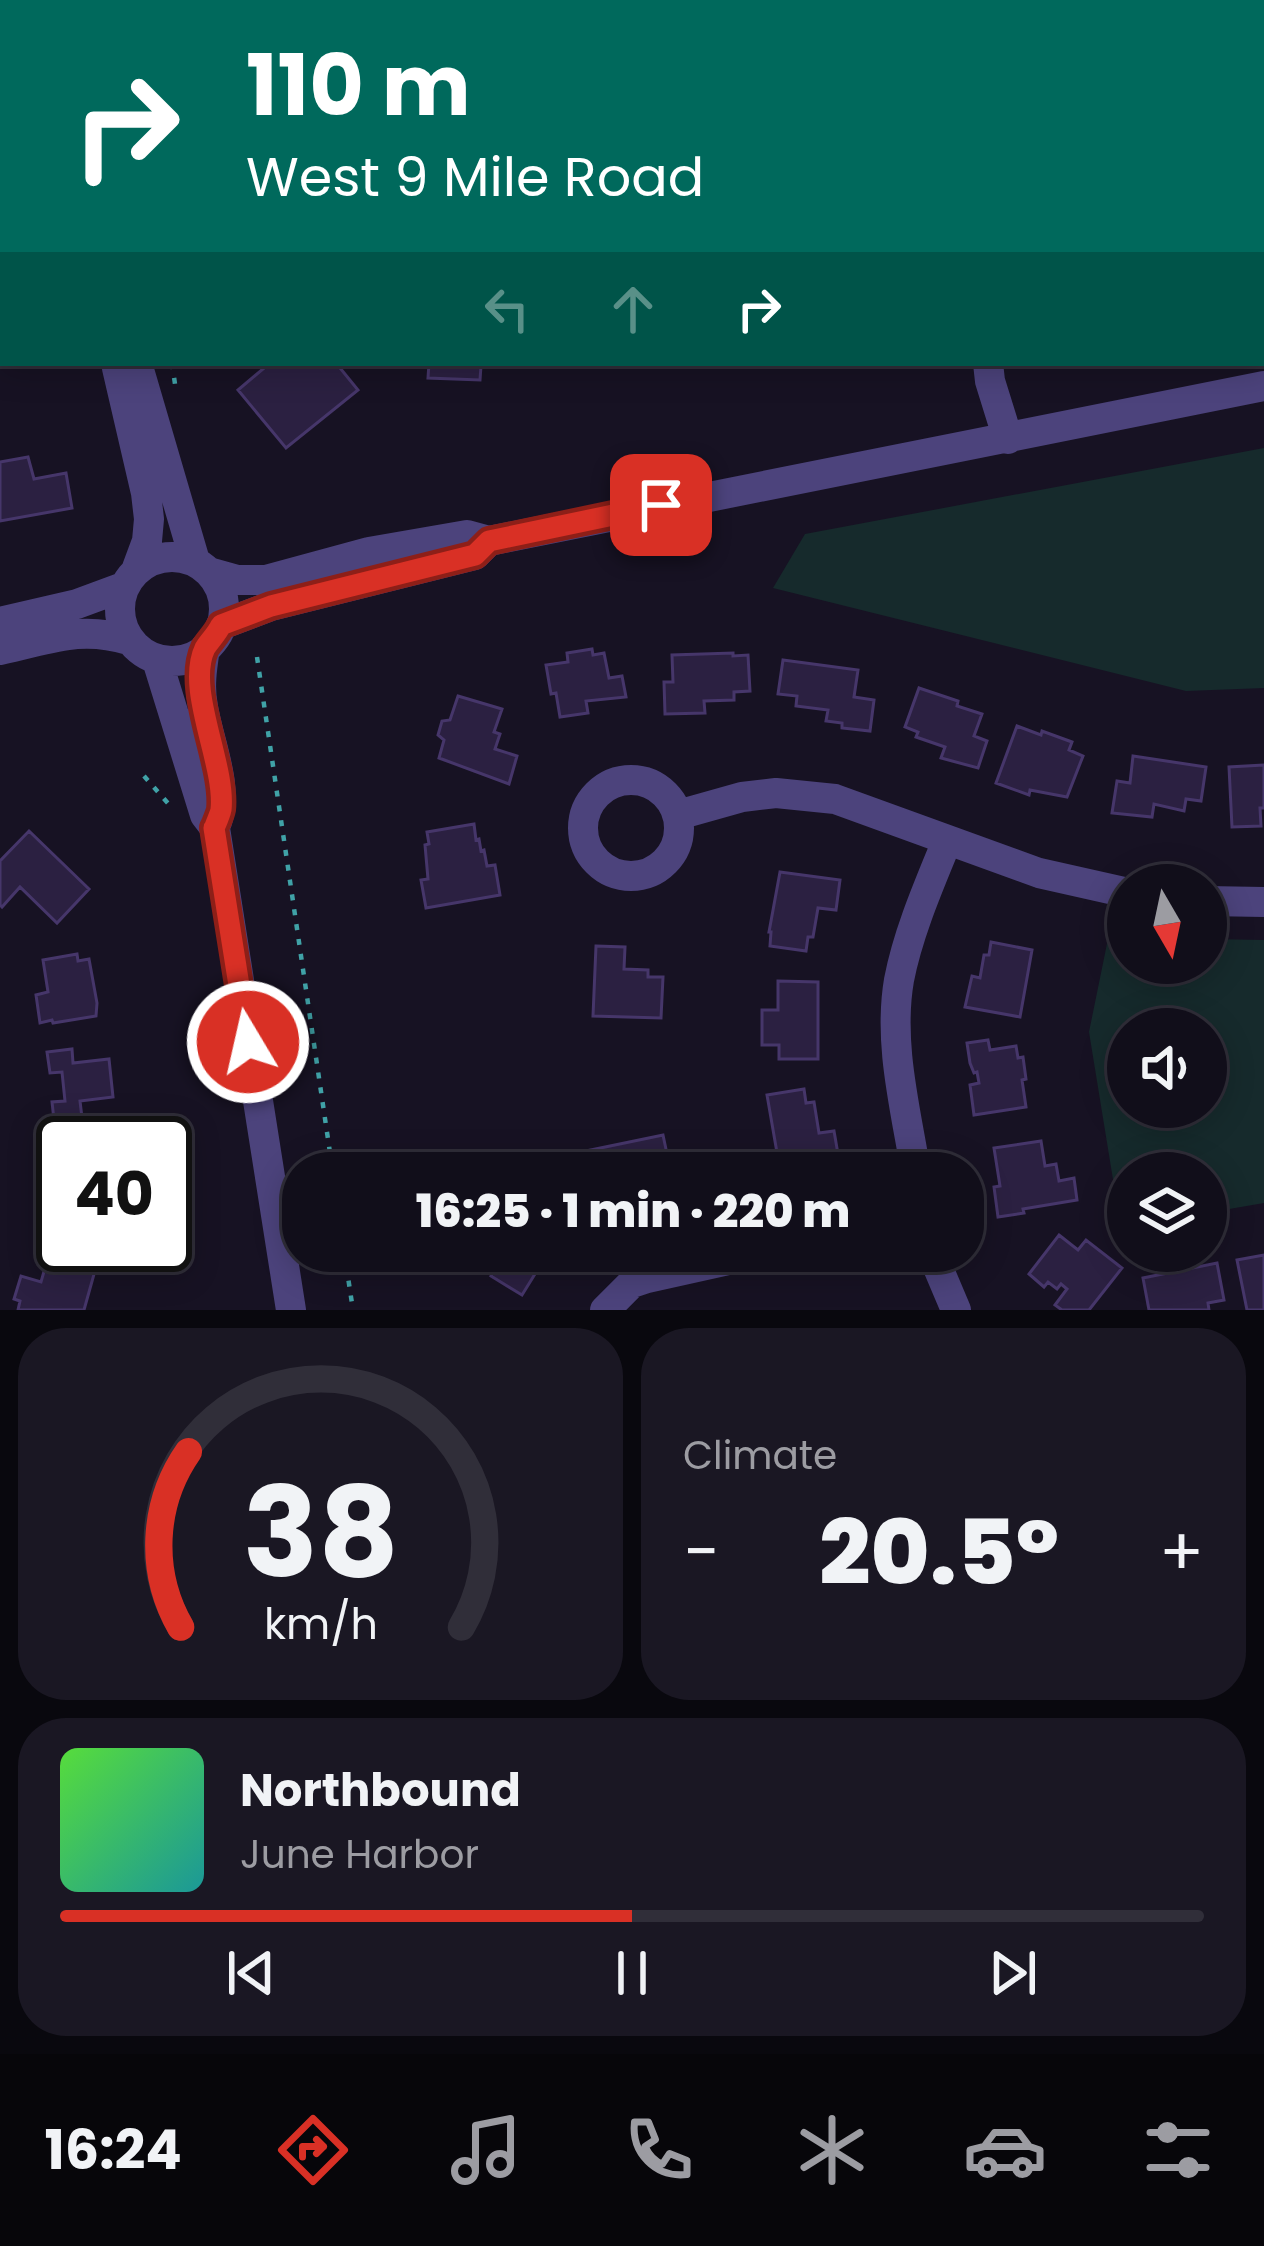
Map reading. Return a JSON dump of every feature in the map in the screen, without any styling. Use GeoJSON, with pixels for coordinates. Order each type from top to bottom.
{"type":"FeatureCollection","features":[{"type":"Feature","properties":{"kind":"street"},"geometry":{"type":"LineString","coordinates":[[117,366],[149,519],[147,541],[120,604],[129,640],[144,654],[157,660],[191,658],[213,637],[271,606],[475,555],[489,541]]}},
{"type":"Feature","properties":{"kind":"street"},"geometry":{"type":"LineString","coordinates":[[138,366],[204,567],[220,590],[223,606],[201,671],[201,701],[221,810],[214,828]]}},
{"type":"Feature","properties":{"kind":"street"},"geometry":{"type":"LineString","coordinates":[[988,366],[1008,439]]}},
{"type":"Feature","properties":{"kind":"street"},"geometry":{"type":"LineString","coordinates":[[0,622],[81,603],[168,557],[236,580],[266,580],[369,552],[467,535],[489,541],[1264,386]]}},
{"type":"Feature","properties":{"kind":"street"},"geometry":{"type":"LineString","coordinates":[[0,650],[82,632],[104,632],[129,640]]}},
{"type":"Feature","properties":{"kind":"street"},"geometry":{"type":"LineString","coordinates":[[157,660],[214,828],[291,1310]]}},
{"type":"Feature","properties":{"kind":"street"},"geometry":{"type":"LineString","coordinates":[[678,815],[776,793],[835,799],[1039,873],[1107,888]]}},
{"type":"Feature","properties":{"kind":"street"},"geometry":{"type":"LineString","coordinates":[[913,1152],[897,1049],[898,985],[947,841]]}},
{"type":"Feature","properties":{"kind":"street"},"geometry":{"type":"LineString","coordinates":[[1227,901],[1264,902]]}},
{"type":"Feature","properties":{"kind":"street"},"geometry":{"type":"LineString","coordinates":[[605,1310],[632,1283],[673,1272]]}},
{"type":"Feature","properties":{"kind":"street"},"geometry":{"type":"LineString","coordinates":[[941,1272],[956,1310]]}},
{"type":"Feature","properties":{"kind":"path"},"geometry":{"type":"LineString","coordinates":[[257,657],[330,1152]]}},
{"type":"Feature","properties":{"kind":"path"},"geometry":{"type":"LineString","coordinates":[[347,1272],[353,1310]]}},
{"type":"Feature","properties":{"kind":"green space"},"geometry":{"type":"Polygon","coordinates":[[[1264,448],[1264,688],[1186,691],[773,588],[805,534],[1264,448]]]}},
{"type":"Feature","properties":{"kind":"green space"},"geometry":{"type":"Polygon","coordinates":[[[1227,939],[1264,940],[1264,1203],[1227,1209],[1227,1152],[1109,1152],[1089,1032],[1107,944],[1107,984],[1227,984],[1227,939]]]}},
{"type":"Feature","properties":{"kind":"building"},"geometry":{"type":"Polygon","coordinates":[[[266,366],[338,366],[358,390],[286,448],[238,390],[266,366]]]}},
{"type":"Feature","properties":{"kind":"building"},"geometry":{"type":"Polygon","coordinates":[[[429,366],[481,366],[480,380],[428,378],[429,366]]]}},
{"type":"Feature","properties":{"kind":"building"},"geometry":{"type":"Polygon","coordinates":[[[28,457],[34,479],[66,473],[72,508],[0,521],[0,462],[28,457]]]}},
{"type":"Feature","properties":{"kind":"building"},"geometry":{"type":"Polygon","coordinates":[[[592,649],[593,655],[604,653],[609,678],[622,676],[626,697],[586,701],[588,713],[560,717],[546,665],[568,662],[567,653],[592,649]]]}},
{"type":"Feature","properties":{"kind":"building"},"geometry":{"type":"Polygon","coordinates":[[[672,655],[748,655],[750,691],[734,692],[734,700],[704,701],[705,713],[665,714],[664,682],[673,682],[672,655]]]}},
{"type":"Feature","properties":{"kind":"building"},"geometry":{"type":"Polygon","coordinates":[[[783,660],[858,670],[854,697],[874,700],[870,731],[842,728],[842,723],[826,721],[828,710],[796,706],[797,696],[778,694],[783,660]]]}},
{"type":"Feature","properties":{"kind":"building"},"geometry":{"type":"Polygon","coordinates":[[[919,688],[982,714],[974,736],[987,741],[978,768],[941,758],[945,747],[916,737],[918,732],[905,727],[919,688]]]}},
{"type":"Feature","properties":{"kind":"building"},"geometry":{"type":"Polygon","coordinates":[[[458,696],[502,709],[494,732],[500,734],[495,749],[517,756],[509,784],[439,758],[442,721],[450,720],[458,696]]]}},
{"type":"Feature","properties":{"kind":"building"},"geometry":{"type":"Polygon","coordinates":[[[1017,726],[1072,742],[1069,750],[1083,756],[1067,797],[1030,790],[1029,795],[996,783],[1017,726]]]}},
{"type":"Feature","properties":{"kind":"building"},"geometry":{"type":"Polygon","coordinates":[[[1133,756],[1206,767],[1201,801],[1186,799],[1184,811],[1154,804],[1152,817],[1112,813],[1117,781],[1130,783],[1133,756]]]}},
{"type":"Feature","properties":{"kind":"building"},"geometry":{"type":"Polygon","coordinates":[[[1264,765],[1261,826],[1232,827],[1229,767],[1264,765]]]}},
{"type":"Feature","properties":{"kind":"building"},"geometry":{"type":"Polygon","coordinates":[[[474,824],[487,866],[495,865],[500,895],[426,908],[421,880],[428,879],[427,832],[474,824]]]}},
{"type":"Feature","properties":{"kind":"building"},"geometry":{"type":"Polygon","coordinates":[[[29,831],[89,889],[57,923],[20,887],[0,905],[0,861],[29,831]]]}},
{"type":"Feature","properties":{"kind":"building"},"geometry":{"type":"Polygon","coordinates":[[[780,872],[840,880],[836,910],[818,908],[806,951],[770,946],[780,872]]]}},
{"type":"Feature","properties":{"kind":"building"},"geometry":{"type":"Polygon","coordinates":[[[991,942],[1032,950],[1020,1017],[965,1007],[972,976],[980,978],[991,942]]]}},
{"type":"Feature","properties":{"kind":"building"},"geometry":{"type":"Polygon","coordinates":[[[596,946],[625,947],[624,969],[648,970],[648,977],[663,977],[661,1018],[593,1016],[596,946]]]}},
{"type":"Feature","properties":{"kind":"building"},"geometry":{"type":"Polygon","coordinates":[[[77,954],[78,961],[89,959],[96,1016],[40,1023],[36,995],[48,992],[43,960],[77,954]]]}},
{"type":"Feature","properties":{"kind":"building"},"geometry":{"type":"Polygon","coordinates":[[[778,981],[818,982],[818,1059],[779,1059],[779,1045],[762,1045],[762,1010],[778,1010],[778,981]]]}},
{"type":"Feature","properties":{"kind":"building"},"geometry":{"type":"Polygon","coordinates":[[[988,1040],[990,1050],[1016,1046],[1018,1058],[1023,1057],[1026,1107],[974,1115],[970,1085],[979,1083],[967,1043],[988,1040]]]}},
{"type":"Feature","properties":{"kind":"building"},"geometry":{"type":"Polygon","coordinates":[[[72,1049],[73,1063],[109,1059],[113,1097],[80,1101],[82,1116],[54,1116],[52,1102],[65,1101],[62,1072],[50,1073],[47,1052],[72,1049]]]}},
{"type":"Feature","properties":{"kind":"building"},"geometry":{"type":"Polygon","coordinates":[[[804,1089],[806,1103],[814,1102],[819,1133],[834,1131],[838,1152],[777,1152],[767,1095],[804,1089]]]}},
{"type":"Feature","properties":{"kind":"building"},"geometry":{"type":"Polygon","coordinates":[[[663,1135],[667,1152],[586,1152],[663,1135]]]}},
{"type":"Feature","properties":{"kind":"building"},"geometry":{"type":"Polygon","coordinates":[[[1041,1141],[1045,1166],[1056,1164],[1059,1181],[1074,1178],[1077,1200],[998,1217],[994,1187],[1000,1186],[994,1148],[1041,1141]]]}},
{"type":"Feature","properties":{"kind":"building"},"geometry":{"type":"Polygon","coordinates":[[[1059,1235],[1078,1250],[1086,1240],[1107,1256],[1107,1272],[1119,1272],[1089,1310],[1062,1310],[1055,1305],[1067,1289],[1048,1282],[1044,1287],[1029,1274],[1059,1235]]]}},
{"type":"Feature","properties":{"kind":"building"},"geometry":{"type":"Polygon","coordinates":[[[1264,1255],[1264,1310],[1247,1310],[1237,1260],[1264,1255]]]}},
{"type":"Feature","properties":{"kind":"building"},"geometry":{"type":"Polygon","coordinates":[[[44,1272],[95,1272],[84,1310],[18,1310],[20,1301],[14,1299],[21,1276],[41,1282],[44,1272]]]}},
{"type":"Feature","properties":{"kind":"building"},"geometry":{"type":"Polygon","coordinates":[[[493,1272],[536,1272],[522,1295],[491,1276],[493,1272]]]}},
{"type":"Feature","properties":{"kind":"building"},"geometry":{"type":"Polygon","coordinates":[[[1173,1272],[1219,1272],[1224,1300],[1208,1303],[1209,1310],[1149,1310],[1143,1278],[1173,1272]]]}},
{"type":"Feature","properties":{"kind":"route"},"geometry":{"type":"LineString","coordinates":[[248,1042],[214,828],[221,810],[218,777],[201,701],[206,648],[221,625],[271,606],[475,555],[489,541],[661,505]]}}]}
